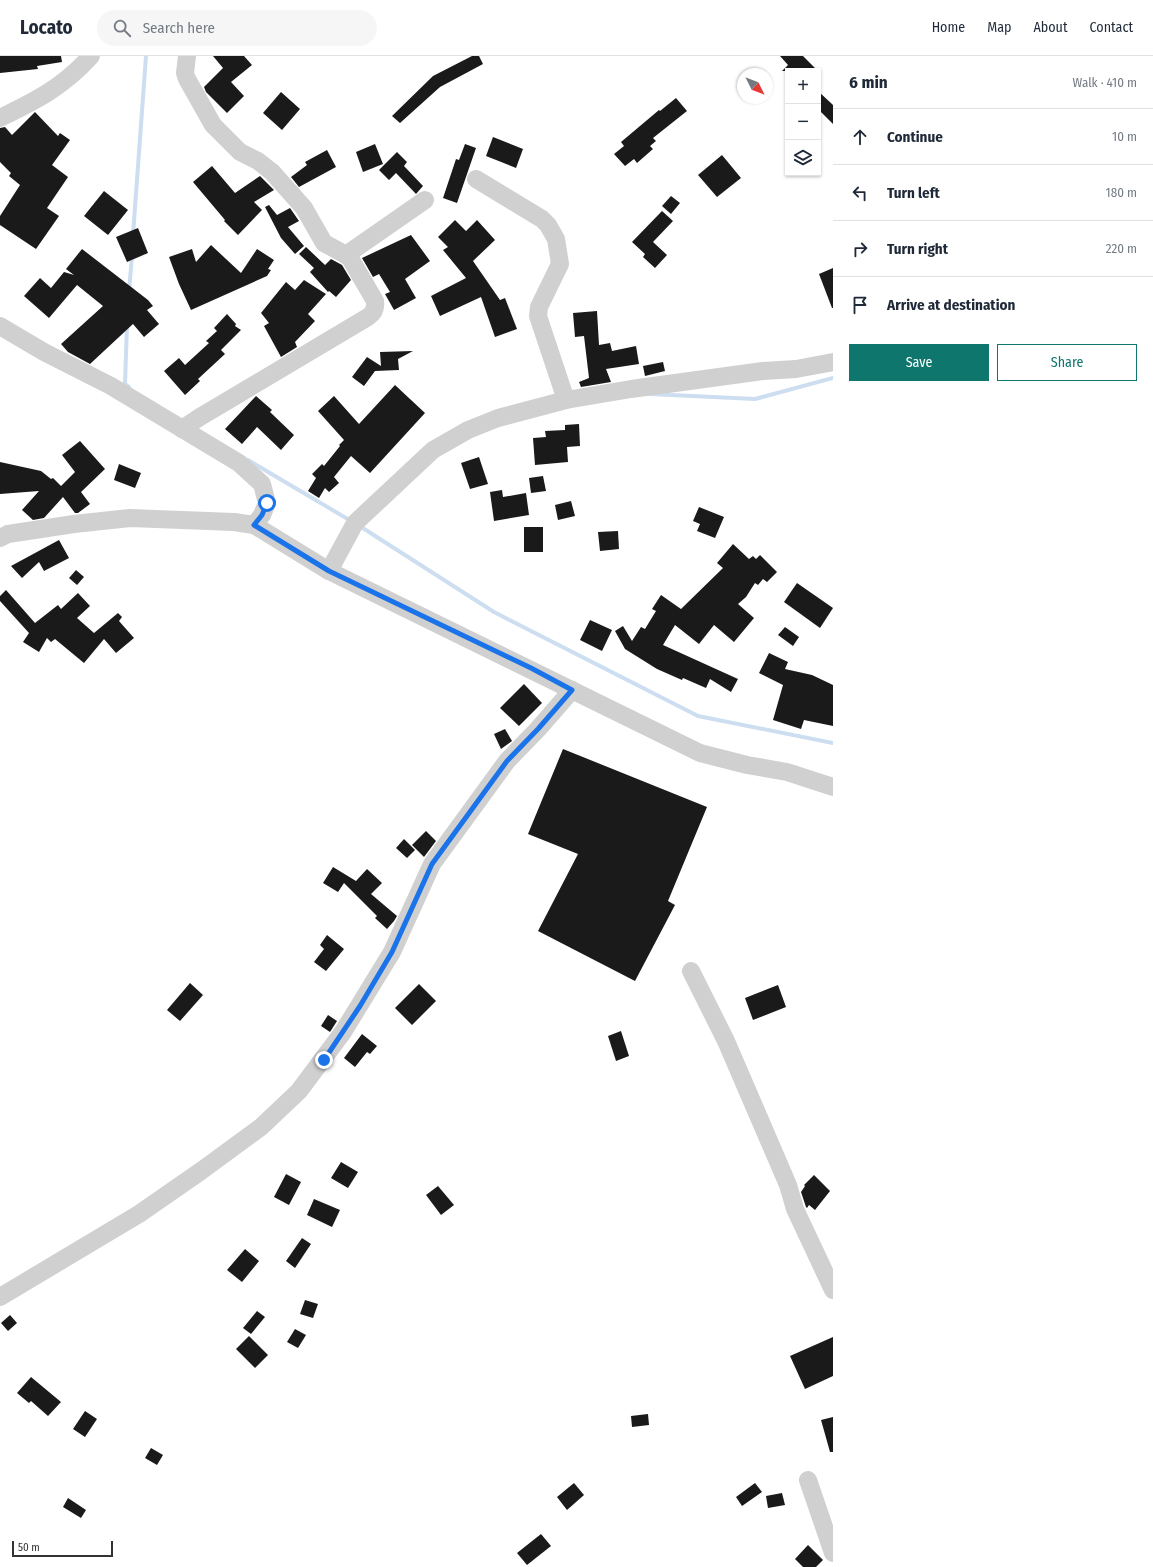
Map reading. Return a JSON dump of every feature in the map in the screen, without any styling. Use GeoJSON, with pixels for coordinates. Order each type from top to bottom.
{"type":"FeatureCollection","features":[{"type":"Feature","properties":{"kind":"street"},"geometry":{"type":"LineString","coordinates":[[0,118],[50,92],[69,77],[91,56]]}},
{"type":"Feature","properties":{"kind":"street"},"geometry":{"type":"LineString","coordinates":[[182,429],[372,314],[376,305],[375,301],[346,255],[324,243],[304,208],[272,172],[258,161],[240,152],[213,125],[187,79],[185,73],[187,56]]}},
{"type":"Feature","properties":{"kind":"street"},"geometry":{"type":"LineString","coordinates":[[476,179],[542,219],[548,225],[556,238],[560,264],[539,307],[538,316],[566,400]]}},
{"type":"Feature","properties":{"kind":"street"},"geometry":{"type":"LineString","coordinates":[[346,255],[425,200]]}},
{"type":"Feature","properties":{"kind":"street"},"geometry":{"type":"LineString","coordinates":[[0,326],[44,352],[111,386],[239,463],[262,484],[267,503],[262,515],[254,525]]}},
{"type":"Feature","properties":{"kind":"street"},"geometry":{"type":"LineString","coordinates":[[329,571],[355,523],[433,450],[468,430],[498,418],[566,400],[763,371],[796,369],[833,362]]}},
{"type":"Feature","properties":{"kind":"street"},"geometry":{"type":"LineString","coordinates":[[0,538],[8,534],[130,518],[234,522],[254,525],[329,571],[531,668],[572,690],[700,753],[747,765],[787,772],[833,787]]}},
{"type":"Feature","properties":{"kind":"street"},"geometry":{"type":"LineString","coordinates":[[0,1297],[139,1214],[261,1127],[299,1091],[343,1032],[392,952],[432,864],[507,761],[538,729],[572,690]]}},
{"type":"Feature","properties":{"kind":"street"},"geometry":{"type":"LineString","coordinates":[[691,971],[726,1041],[788,1185],[795,1209],[833,1290]]}},
{"type":"Feature","properties":{"kind":"street"},"geometry":{"type":"LineString","coordinates":[[808,1480],[833,1554]]}},
{"type":"Feature","properties":{"kind":"building"},"geometry":{"type":"Polygon","coordinates":[[[0,56],[61,56],[62,62],[37,66],[38,69],[0,73],[0,56]]]}},
{"type":"Feature","properties":{"kind":"building"},"geometry":{"type":"Polygon","coordinates":[[[213,56],[244,56],[252,65],[231,82],[244,96],[227,113],[206,92],[204,87],[223,68],[213,56]]]}},
{"type":"Feature","properties":{"kind":"building"},"geometry":{"type":"Polygon","coordinates":[[[472,56],[479,56],[483,64],[440,87],[400,123],[392,116],[433,76],[472,56]]]}},
{"type":"Feature","properties":{"kind":"building"},"geometry":{"type":"Polygon","coordinates":[[[780,56],[803,56],[815,68],[785,68],[788,65],[780,56]]]}},
{"type":"Feature","properties":{"kind":"building"},"geometry":{"type":"Polygon","coordinates":[[[281,92],[300,109],[282,130],[263,113],[281,92]]]}},
{"type":"Feature","properties":{"kind":"building"},"geometry":{"type":"Polygon","coordinates":[[[821,94],[833,105],[833,124],[821,112],[821,94]]]}},
{"type":"Feature","properties":{"kind":"building"},"geometry":{"type":"Polygon","coordinates":[[[676,98],[687,111],[653,138],[656,141],[650,146],[653,149],[637,163],[634,159],[625,166],[614,154],[624,146],[621,142],[659,110],[660,111],[676,98]]]}},
{"type":"Feature","properties":{"kind":"building"},"geometry":{"type":"Polygon","coordinates":[[[35,112],[58,136],[60,133],[70,140],[52,165],[68,177],[47,208],[59,216],[36,249],[0,225],[0,216],[20,185],[9,176],[11,173],[0,162],[0,128],[5,127],[12,135],[35,112]]]}},
{"type":"Feature","properties":{"kind":"building"},"geometry":{"type":"Polygon","coordinates":[[[493,137],[523,149],[516,168],[486,156],[493,137]]]}},
{"type":"Feature","properties":{"kind":"building"},"geometry":{"type":"Polygon","coordinates":[[[375,144],[383,164],[363,172],[356,152],[375,144]]]}},
{"type":"Feature","properties":{"kind":"building"},"geometry":{"type":"Polygon","coordinates":[[[465,144],[476,148],[457,203],[443,198],[456,159],[459,160],[465,144]]]}},
{"type":"Feature","properties":{"kind":"building"},"geometry":{"type":"Polygon","coordinates":[[[327,150],[336,167],[299,187],[291,177],[307,165],[305,162],[327,150]]]}},
{"type":"Feature","properties":{"kind":"building"},"geometry":{"type":"Polygon","coordinates":[[[397,152],[407,162],[404,166],[423,186],[416,194],[396,173],[389,180],[379,170],[397,152]]]}},
{"type":"Feature","properties":{"kind":"building"},"geometry":{"type":"Polygon","coordinates":[[[722,155],[741,178],[717,197],[698,175],[722,155]]]}},
{"type":"Feature","properties":{"kind":"building"},"geometry":{"type":"Polygon","coordinates":[[[212,166],[235,193],[260,176],[274,190],[254,202],[262,210],[238,235],[224,221],[225,220],[193,182],[212,166]]]}},
{"type":"Feature","properties":{"kind":"building"},"geometry":{"type":"Polygon","coordinates":[[[104,191],[128,210],[108,235],[84,216],[104,191]]]}},
{"type":"Feature","properties":{"kind":"building"},"geometry":{"type":"Polygon","coordinates":[[[671,196],[680,203],[671,214],[662,206],[671,196]]]}},
{"type":"Feature","properties":{"kind":"building"},"geometry":{"type":"Polygon","coordinates":[[[269,205],[277,215],[290,208],[299,221],[288,227],[304,246],[295,254],[281,238],[265,207],[269,205]]]}},
{"type":"Feature","properties":{"kind":"building"},"geometry":{"type":"Polygon","coordinates":[[[662,211],[673,221],[653,242],[667,255],[655,268],[643,257],[645,254],[632,242],[662,211]]]}},
{"type":"Feature","properties":{"kind":"building"},"geometry":{"type":"Polygon","coordinates":[[[455,220],[466,231],[477,220],[495,240],[473,261],[500,300],[505,298],[517,329],[495,337],[481,297],[440,316],[431,296],[466,278],[443,250],[448,247],[438,237],[455,220]]]}},
{"type":"Feature","properties":{"kind":"building"},"geometry":{"type":"Polygon","coordinates":[[[138,228],[148,253],[127,262],[116,237],[138,228]]]}},
{"type":"Feature","properties":{"kind":"building"},"geometry":{"type":"Polygon","coordinates":[[[411,235],[430,261],[405,279],[416,298],[394,310],[385,294],[390,292],[379,274],[373,277],[362,258],[411,235]]]}},
{"type":"Feature","properties":{"kind":"building"},"geometry":{"type":"Polygon","coordinates":[[[211,245],[241,273],[257,249],[274,260],[268,269],[271,270],[267,276],[191,310],[169,257],[192,249],[196,262],[211,245]]]}},
{"type":"Feature","properties":{"kind":"building"},"geometry":{"type":"Polygon","coordinates":[[[306,247],[325,265],[331,259],[342,265],[351,280],[336,297],[329,291],[328,292],[310,272],[314,268],[299,254],[306,247]]]}},
{"type":"Feature","properties":{"kind":"building"},"geometry":{"type":"Polygon","coordinates":[[[82,249],[148,300],[153,306],[147,310],[159,324],[144,337],[133,324],[90,364],[68,352],[61,344],[103,306],[77,285],[49,318],[24,296],[40,278],[51,288],[64,272],[74,275],[66,269],[82,249]]]}},
{"type":"Feature","properties":{"kind":"building"},"geometry":{"type":"Polygon","coordinates":[[[833,268],[833,308],[832,308],[819,274],[833,268]]]}},
{"type":"Feature","properties":{"kind":"building"},"geometry":{"type":"Polygon","coordinates":[[[304,280],[326,294],[308,314],[315,321],[295,342],[297,347],[281,357],[264,326],[269,323],[261,313],[286,282],[295,290],[304,280]]]}},
{"type":"Feature","properties":{"kind":"building"},"geometry":{"type":"Polygon","coordinates":[[[597,311],[599,345],[610,343],[612,351],[636,346],[639,364],[606,369],[611,382],[581,387],[579,382],[589,378],[584,336],[575,337],[573,313],[597,311]]]}},
{"type":"Feature","properties":{"kind":"building"},"geometry":{"type":"Polygon","coordinates":[[[227,314],[236,324],[235,326],[241,330],[221,350],[225,354],[198,379],[200,381],[185,395],[164,371],[179,358],[185,365],[209,343],[206,341],[217,331],[214,328],[227,314]]]}},
{"type":"Feature","properties":{"kind":"building"},"geometry":{"type":"Polygon","coordinates":[[[413,351],[398,359],[399,370],[375,371],[364,386],[352,377],[367,357],[381,366],[380,352],[413,351]]]}},
{"type":"Feature","properties":{"kind":"building"},"geometry":{"type":"Polygon","coordinates":[[[663,362],[665,371],[645,376],[643,366],[663,362]]]}},
{"type":"Feature","properties":{"kind":"building"},"geometry":{"type":"Polygon","coordinates":[[[395,385],[425,413],[370,473],[351,456],[334,477],[339,483],[329,492],[325,488],[319,498],[308,491],[316,478],[312,474],[322,464],[324,466],[344,440],[318,411],[334,396],[359,424],[395,385]]]}},
{"type":"Feature","properties":{"kind":"building"},"geometry":{"type":"Polygon","coordinates":[[[256,396],[272,410],[270,412],[294,435],[281,450],[257,427],[242,444],[225,429],[256,396]]]}},
{"type":"Feature","properties":{"kind":"building"},"geometry":{"type":"Polygon","coordinates":[[[579,424],[580,446],[567,447],[568,462],[535,465],[533,438],[546,437],[545,431],[565,430],[565,425],[579,424]]]}},
{"type":"Feature","properties":{"kind":"building"},"geometry":{"type":"Polygon","coordinates":[[[80,441],[105,469],[81,492],[90,504],[78,513],[75,513],[63,497],[44,518],[33,520],[22,510],[39,491],[0,494],[0,462],[41,471],[51,479],[53,478],[61,486],[75,472],[62,455],[80,441]]]}},
{"type":"Feature","properties":{"kind":"building"},"geometry":{"type":"Polygon","coordinates":[[[479,457],[488,484],[470,489],[461,463],[479,457]]]}},
{"type":"Feature","properties":{"kind":"building"},"geometry":{"type":"Polygon","coordinates":[[[119,464],[141,473],[135,488],[114,480],[119,464]]]}},
{"type":"Feature","properties":{"kind":"building"},"geometry":{"type":"Polygon","coordinates":[[[543,476],[546,491],[531,493],[529,478],[543,476]]]}},
{"type":"Feature","properties":{"kind":"building"},"geometry":{"type":"Polygon","coordinates":[[[502,490],[503,497],[526,493],[529,515],[494,521],[490,492],[502,490]]]}},
{"type":"Feature","properties":{"kind":"building"},"geometry":{"type":"Polygon","coordinates":[[[571,501],[575,516],[558,520],[555,505],[571,501]]]}},
{"type":"Feature","properties":{"kind":"building"},"geometry":{"type":"Polygon","coordinates":[[[699,507],[724,517],[715,538],[697,531],[700,524],[693,521],[699,507]]]}},
{"type":"Feature","properties":{"kind":"building"},"geometry":{"type":"Polygon","coordinates":[[[524,527],[543,527],[543,552],[524,552],[524,527]]]}},
{"type":"Feature","properties":{"kind":"building"},"geometry":{"type":"Polygon","coordinates":[[[618,531],[619,549],[600,551],[598,532],[618,531]]]}},
{"type":"Feature","properties":{"kind":"building"},"geometry":{"type":"Polygon","coordinates":[[[59,540],[69,558],[44,571],[39,562],[22,578],[11,566],[59,540]]]}},
{"type":"Feature","properties":{"kind":"building"},"geometry":{"type":"Polygon","coordinates":[[[733,544],[749,559],[753,556],[756,559],[760,555],[777,572],[767,582],[763,579],[758,585],[755,583],[746,597],[738,604],[754,618],[734,642],[714,625],[699,644],[675,625],[663,645],[738,679],[731,692],[710,679],[706,688],[683,678],[682,680],[657,669],[625,649],[615,631],[623,626],[632,641],[641,627],[645,629],[656,611],[652,609],[661,595],[681,609],[723,568],[717,563],[733,544]]]}},
{"type":"Feature","properties":{"kind":"building"},"geometry":{"type":"Polygon","coordinates":[[[76,570],[84,577],[77,585],[69,578],[76,570]]]}},
{"type":"Feature","properties":{"kind":"building"},"geometry":{"type":"Polygon","coordinates":[[[797,583],[833,608],[820,628],[784,602],[797,583]]]}},
{"type":"Feature","properties":{"kind":"building"},"geometry":{"type":"Polygon","coordinates":[[[6,590],[35,623],[58,605],[61,609],[78,593],[90,606],[77,618],[94,633],[118,613],[122,617],[119,621],[134,638],[116,653],[104,639],[84,663],[55,639],[51,642],[47,638],[39,652],[23,642],[29,633],[0,601],[0,596],[6,590]]]}},
{"type":"Feature","properties":{"kind":"building"},"geometry":{"type":"Polygon","coordinates":[[[590,620],[612,630],[602,651],[580,640],[590,620]]]}},
{"type":"Feature","properties":{"kind":"building"},"geometry":{"type":"Polygon","coordinates":[[[785,627],[799,637],[793,646],[778,635],[785,627]]]}},
{"type":"Feature","properties":{"kind":"building"},"geometry":{"type":"Polygon","coordinates":[[[769,653],[788,662],[785,669],[812,675],[833,685],[833,726],[804,720],[801,729],[773,720],[783,685],[759,673],[769,653]]]}},
{"type":"Feature","properties":{"kind":"building"},"geometry":{"type":"Polygon","coordinates":[[[524,684],[542,703],[519,726],[500,708],[524,684]]]}},
{"type":"Feature","properties":{"kind":"building"},"geometry":{"type":"Polygon","coordinates":[[[505,729],[512,741],[501,749],[494,734],[505,729]]]}},
{"type":"Feature","properties":{"kind":"building"},"geometry":{"type":"Polygon","coordinates":[[[563,749],[707,807],[668,901],[675,905],[635,981],[538,931],[578,854],[528,834],[563,749]]]}},
{"type":"Feature","properties":{"kind":"building"},"geometry":{"type":"Polygon","coordinates":[[[426,831],[436,841],[424,857],[412,845],[426,831]]]}},
{"type":"Feature","properties":{"kind":"building"},"geometry":{"type":"Polygon","coordinates":[[[404,839],[415,850],[407,858],[396,848],[404,839]]]}},
{"type":"Feature","properties":{"kind":"building"},"geometry":{"type":"Polygon","coordinates":[[[333,867],[356,881],[367,869],[382,883],[371,894],[397,916],[387,929],[375,918],[377,916],[344,883],[338,892],[323,883],[333,867]]]}},
{"type":"Feature","properties":{"kind":"building"},"geometry":{"type":"Polygon","coordinates":[[[327,935],[344,949],[326,971],[314,962],[324,949],[320,945],[327,935]]]}},
{"type":"Feature","properties":{"kind":"building"},"geometry":{"type":"Polygon","coordinates":[[[190,983],[203,995],[180,1021],[167,1010],[190,983]]]}},
{"type":"Feature","properties":{"kind":"building"},"geometry":{"type":"Polygon","coordinates":[[[419,984],[436,1001],[412,1025],[395,1008],[419,984]]]}},
{"type":"Feature","properties":{"kind":"building"},"geometry":{"type":"Polygon","coordinates":[[[778,985],[786,1007],[753,1020],[745,998],[778,985]]]}},
{"type":"Feature","properties":{"kind":"building"},"geometry":{"type":"Polygon","coordinates":[[[328,1015],[337,1021],[330,1032],[321,1026],[328,1015]]]}},
{"type":"Feature","properties":{"kind":"building"},"geometry":{"type":"Polygon","coordinates":[[[621,1031],[629,1056],[616,1061],[608,1036],[621,1031]]]}},
{"type":"Feature","properties":{"kind":"building"},"geometry":{"type":"Polygon","coordinates":[[[362,1034],[377,1046],[370,1054],[367,1052],[355,1067],[344,1058],[362,1034]]]}},
{"type":"Feature","properties":{"kind":"building"},"geometry":{"type":"Polygon","coordinates":[[[341,1162],[358,1172],[348,1188],[331,1178],[341,1162]]]}},
{"type":"Feature","properties":{"kind":"building"},"geometry":{"type":"Polygon","coordinates":[[[286,1174],[301,1182],[289,1205],[274,1197],[286,1174]]]}},
{"type":"Feature","properties":{"kind":"building"},"geometry":{"type":"Polygon","coordinates":[[[814,1175],[830,1191],[815,1210],[809,1205],[807,1208],[806,1207],[801,1192],[805,1186],[804,1185],[814,1175]]]}},
{"type":"Feature","properties":{"kind":"building"},"geometry":{"type":"Polygon","coordinates":[[[438,1186],[454,1205],[441,1215],[426,1195],[438,1186]]]}},
{"type":"Feature","properties":{"kind":"building"},"geometry":{"type":"Polygon","coordinates":[[[314,1199],[340,1210],[332,1227],[307,1215],[314,1199]]]}},
{"type":"Feature","properties":{"kind":"building"},"geometry":{"type":"Polygon","coordinates":[[[302,1238],[311,1244],[295,1268],[286,1261],[302,1238]]]}},
{"type":"Feature","properties":{"kind":"building"},"geometry":{"type":"Polygon","coordinates":[[[245,1249],[259,1261],[242,1282],[227,1270],[245,1249]]]}},
{"type":"Feature","properties":{"kind":"building"},"geometry":{"type":"Polygon","coordinates":[[[305,1300],[318,1304],[313,1318],[300,1314],[305,1300]]]}},
{"type":"Feature","properties":{"kind":"building"},"geometry":{"type":"Polygon","coordinates":[[[257,1311],[265,1317],[251,1334],[243,1328],[257,1311]]]}},
{"type":"Feature","properties":{"kind":"building"},"geometry":{"type":"Polygon","coordinates":[[[10,1315],[17,1323],[8,1331],[1,1323],[10,1315]]]}},
{"type":"Feature","properties":{"kind":"building"},"geometry":{"type":"Polygon","coordinates":[[[295,1329],[306,1335],[298,1348],[287,1342],[295,1329]]]}},
{"type":"Feature","properties":{"kind":"building"},"geometry":{"type":"Polygon","coordinates":[[[249,1336],[268,1355],[255,1368],[236,1349],[249,1336]]]}},
{"type":"Feature","properties":{"kind":"building"},"geometry":{"type":"Polygon","coordinates":[[[833,1337],[833,1376],[805,1389],[790,1356],[833,1337]]]}},
{"type":"Feature","properties":{"kind":"building"},"geometry":{"type":"Polygon","coordinates":[[[31,1377],[61,1402],[48,1416],[31,1401],[29,1403],[17,1393],[31,1377]]]}},
{"type":"Feature","properties":{"kind":"building"},"geometry":{"type":"Polygon","coordinates":[[[85,1411],[97,1419],[85,1437],[73,1429],[85,1411]]]}},
{"type":"Feature","properties":{"kind":"building"},"geometry":{"type":"Polygon","coordinates":[[[648,1414],[649,1425],[632,1427],[631,1416],[648,1414]]]}},
{"type":"Feature","properties":{"kind":"building"},"geometry":{"type":"Polygon","coordinates":[[[833,1417],[833,1452],[830,1452],[821,1420],[833,1417]]]}},
{"type":"Feature","properties":{"kind":"building"},"geometry":{"type":"Polygon","coordinates":[[[151,1448],[163,1455],[157,1465],[145,1458],[151,1448]]]}},
{"type":"Feature","properties":{"kind":"building"},"geometry":{"type":"Polygon","coordinates":[[[574,1483],[584,1495],[567,1510],[557,1497],[574,1483]]]}},
{"type":"Feature","properties":{"kind":"building"},"geometry":{"type":"Polygon","coordinates":[[[755,1483],[762,1492],[742,1506],[736,1497],[755,1483]]]}},
{"type":"Feature","properties":{"kind":"building"},"geometry":{"type":"Polygon","coordinates":[[[782,1493],[785,1505],[768,1508],[766,1496],[782,1493]]]}},
{"type":"Feature","properties":{"kind":"building"},"geometry":{"type":"Polygon","coordinates":[[[68,1498],[86,1510],[81,1518],[63,1507],[68,1498]]]}},
{"type":"Feature","properties":{"kind":"building"},"geometry":{"type":"Polygon","coordinates":[[[541,1534],[551,1546],[527,1565],[517,1553],[541,1534]]]}},
{"type":"Feature","properties":{"kind":"building"},"geometry":{"type":"Polygon","coordinates":[[[808,1545],[823,1560],[816,1567],[803,1567],[795,1559],[808,1545]]]}},
{"type":"Feature","properties":{"kind":"waterway"},"geometry":{"type":"LineString","coordinates":[[133,235],[146,56]]}},
{"type":"Feature","properties":{"kind":"waterway"},"geometry":{"type":"LineString","coordinates":[[129,291],[132,256]]}},
{"type":"Feature","properties":{"kind":"waterway"},"geometry":{"type":"LineString","coordinates":[[127,325],[125,384],[129,387]]}},
{"type":"Feature","properties":{"kind":"waterway"},"geometry":{"type":"LineString","coordinates":[[650,394],[755,399],[833,378]]}},
{"type":"Feature","properties":{"kind":"waterway"},"geometry":{"type":"LineString","coordinates":[[248,460],[351,521]]}},
{"type":"Feature","properties":{"kind":"waterway"},"geometry":{"type":"LineString","coordinates":[[358,525],[494,612],[698,716],[833,743]]}},
{"type":"Feature","properties":{"kind":"route"},"geometry":{"type":"LineString","coordinates":[[267,503],[262,515],[254,525],[329,571],[531,668],[572,690],[538,729],[507,761],[432,864],[392,952],[360,1006],[324,1060]]}}]}
